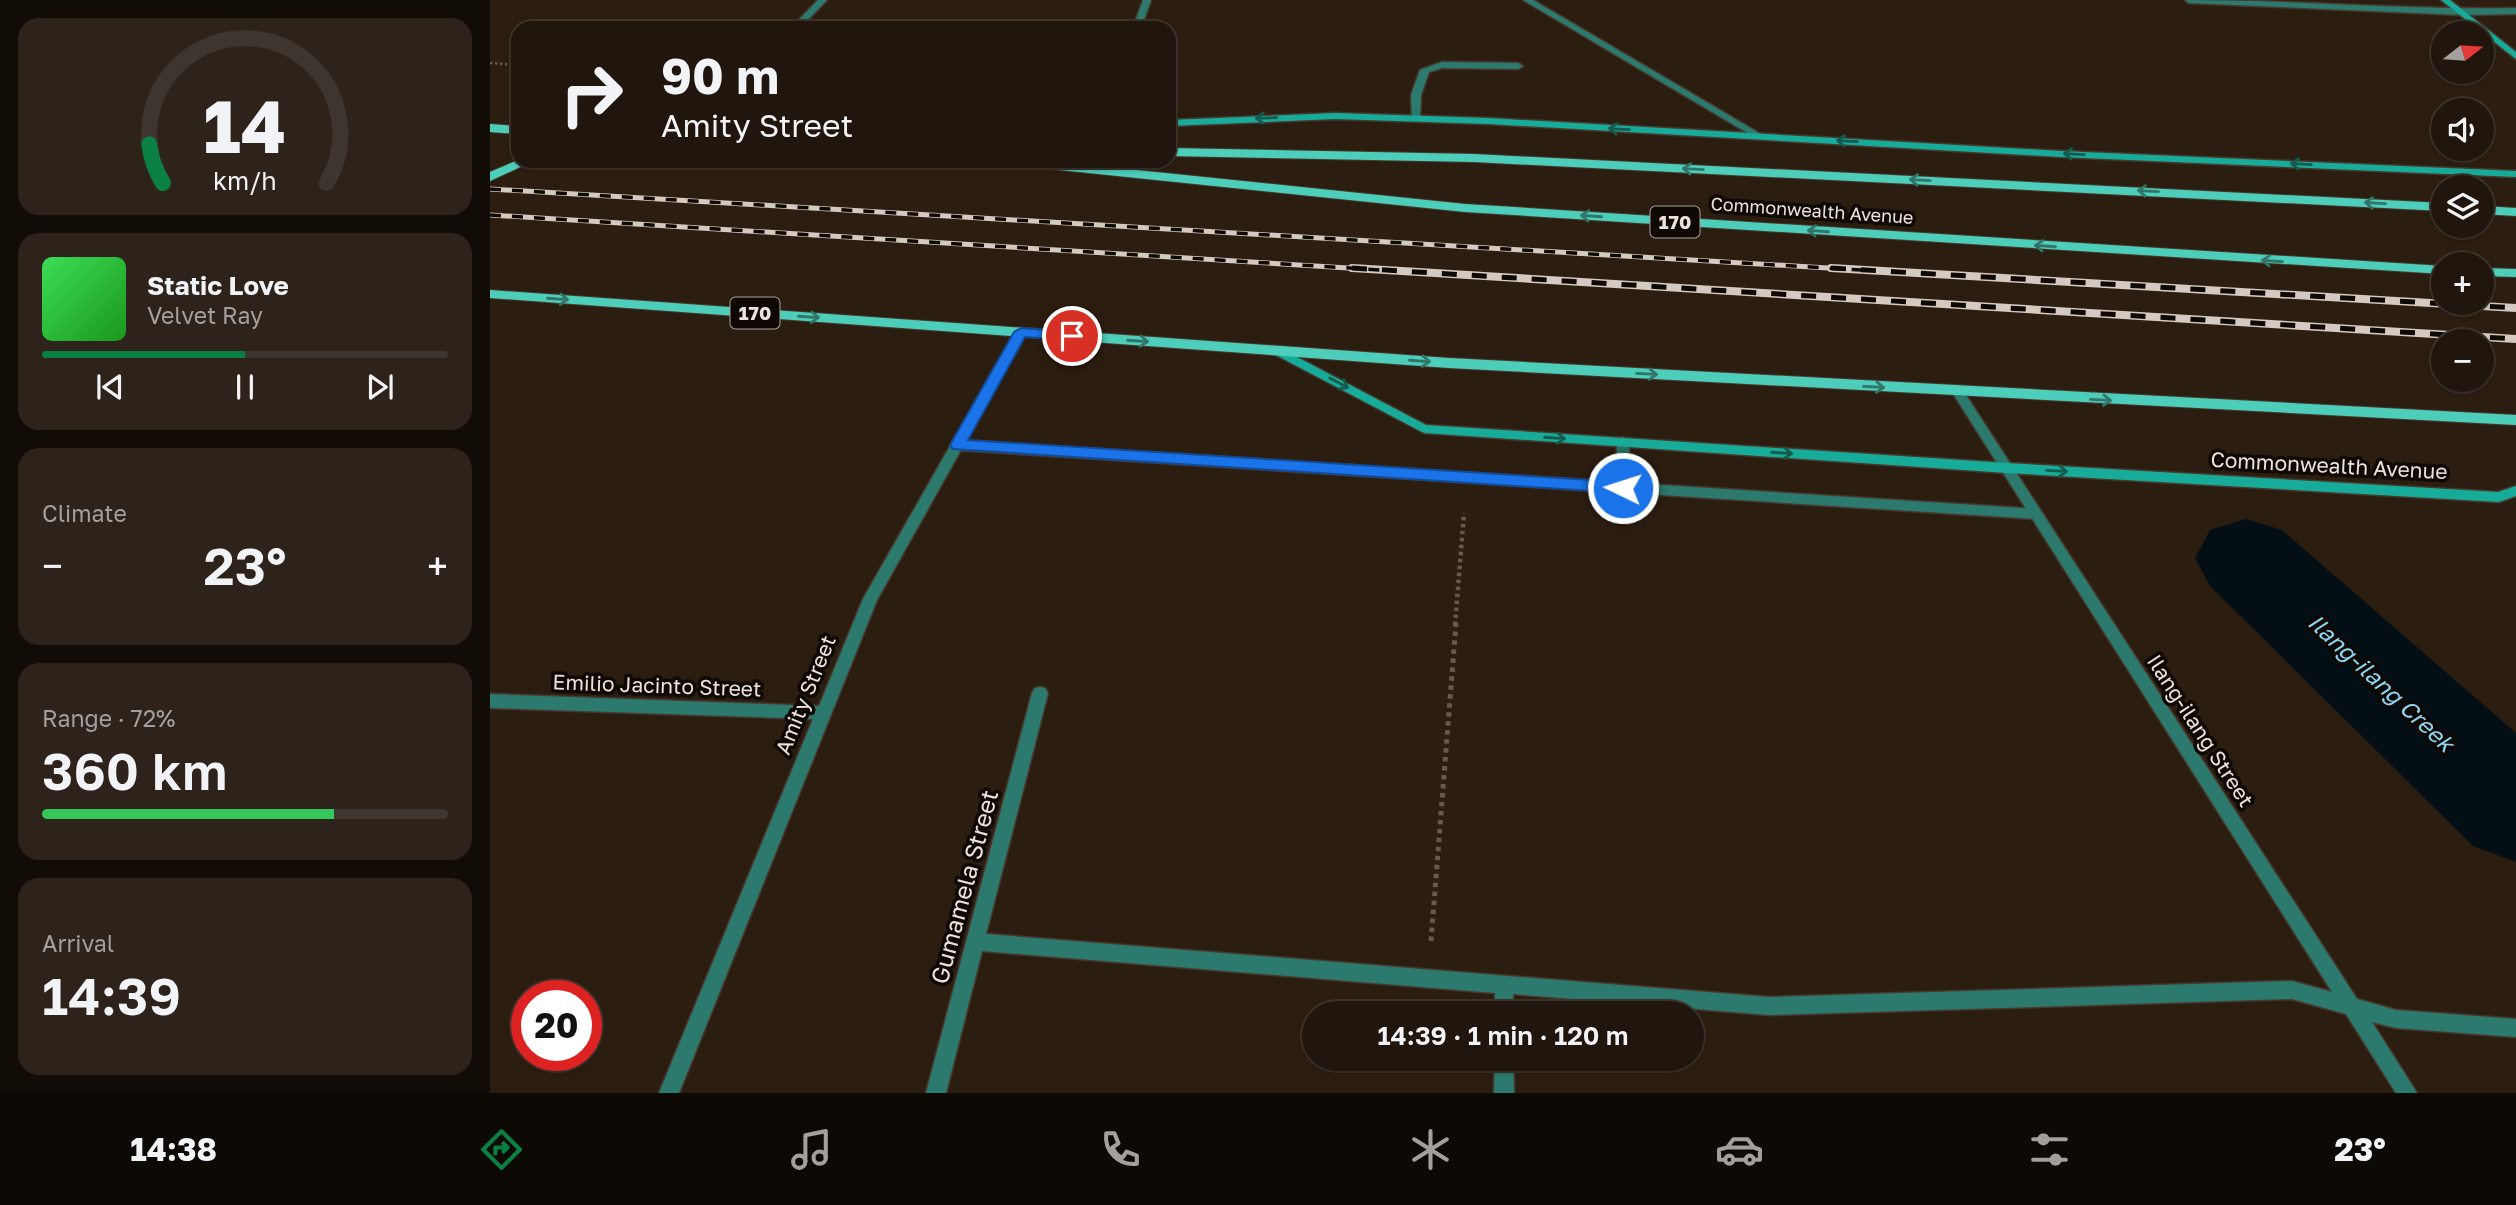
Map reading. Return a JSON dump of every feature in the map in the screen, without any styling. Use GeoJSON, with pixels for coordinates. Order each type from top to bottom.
{"type":"FeatureCollection","features":[{"type":"Feature","properties":{"kind":"main road"},"geometry":{"type":"LineString","coordinates":[[490,128],[511,130]]}},
{"type":"Feature","properties":{"kind":"main road"},"geometry":{"type":"LineString","coordinates":[[1176,152],[1474,158],[2431,206]]}},
{"type":"Feature","properties":{"kind":"main road"},"geometry":{"type":"LineString","coordinates":[[490,177],[511,168]]}},
{"type":"Feature","properties":{"kind":"main road","name":"Commonwealth Avenue"},"geometry":{"type":"LineString","coordinates":[[1079,168],[1465,208],[2431,269]]}},
{"type":"Feature","properties":{"kind":"main road"},"geometry":{"type":"LineString","coordinates":[[2494,211],[2516,212]]}},
{"type":"Feature","properties":{"kind":"main road"},"geometry":{"type":"LineString","coordinates":[[2494,272],[2516,273]]}},
{"type":"Feature","properties":{"kind":"main road","name":"Commonwealth Avenue"},"geometry":{"type":"LineString","coordinates":[[490,294],[1278,351],[1958,392],[2516,420]]}},
{"type":"Feature","properties":{"kind":"street"},"geometry":{"type":"LineString","coordinates":[[802,21],[823,0]]}},
{"type":"Feature","properties":{"kind":"street"},"geometry":{"type":"LineString","coordinates":[[1140,21],[1147,0]]}},
{"type":"Feature","properties":{"kind":"street"},"geometry":{"type":"LineString","coordinates":[[1527,0],[1759,136]]}},
{"type":"Feature","properties":{"kind":"street"},"geometry":{"type":"LineString","coordinates":[[2189,0],[2462,12],[2516,11]]}},
{"type":"Feature","properties":{"kind":"street"},"geometry":{"type":"LineString","coordinates":[[2445,0],[2516,56]]}},
{"type":"Feature","properties":{"kind":"street"},"geometry":{"type":"LineString","coordinates":[[1415,119],[1416,95],[1425,70],[1442,65],[1518,66]]}},
{"type":"Feature","properties":{"kind":"street"},"geometry":{"type":"LineString","coordinates":[[1176,123],[1335,116],[1415,119],[2061,154],[2516,174]]}},
{"type":"Feature","properties":{"kind":"street","name":"Amity Street"},"geometry":{"type":"LineString","coordinates":[[669,1093],[870,599],[1021,332]]}},
{"type":"Feature","properties":{"kind":"street","name":"Commonwealth Avenue"},"geometry":{"type":"LineString","coordinates":[[1278,351],[1424,429],[2007,468],[2500,497],[2516,491]]}},
{"type":"Feature","properties":{"kind":"street","name":"Ilang-ilang Street"},"geometry":{"type":"LineString","coordinates":[[1958,392],[2407,1093]]}},
{"type":"Feature","properties":{"kind":"street"},"geometry":{"type":"LineString","coordinates":[[1623,442],[1623,488]]}},
{"type":"Feature","properties":{"kind":"street"},"geometry":{"type":"LineString","coordinates":[[958,445],[2036,514]]}},
{"type":"Feature","properties":{"kind":"street","name":"Gumamela Street"},"geometry":{"type":"LineString","coordinates":[[936,1093],[1040,693]]}},
{"type":"Feature","properties":{"kind":"street","name":"Emilio Jacinto Street"},"geometry":{"type":"LineString","coordinates":[[490,701],[823,713]]}},
{"type":"Feature","properties":{"kind":"street"},"geometry":{"type":"LineString","coordinates":[[977,942],[1769,1006],[2292,990],[2396,1019],[2516,1028]]}},
{"type":"Feature","properties":{"kind":"street"},"geometry":{"type":"LineString","coordinates":[[1504,985],[1504,1001]]}},
{"type":"Feature","properties":{"kind":"street"},"geometry":{"type":"LineString","coordinates":[[1504,1071],[1504,1093]]}},
{"type":"Feature","properties":{"kind":"path"},"geometry":{"type":"LineString","coordinates":[[490,63],[511,64]]}},
{"type":"Feature","properties":{"kind":"path"},"geometry":{"type":"LineString","coordinates":[[1428,980],[1467,478]]}},
{"type":"Feature","properties":{"kind":"waterway","name":"Ilang-ilang Creek"},"geometry":{"type":"LineString","coordinates":[[2246,558],[2516,808]]}},
{"type":"Feature","properties":{"kind":"railway"},"geometry":{"type":"LineString","coordinates":[[490,189],[1861,270]]}},
{"type":"Feature","properties":{"kind":"railway"},"geometry":{"type":"LineString","coordinates":[[490,215],[1381,270]]}},
{"type":"Feature","properties":{"kind":"railway"},"geometry":{"type":"LineString","coordinates":[[1352,268],[2516,339]]}},
{"type":"Feature","properties":{"kind":"railway"},"geometry":{"type":"LineString","coordinates":[[1831,268],[2516,308]]}},
{"type":"Feature","properties":{"kind":"route"},"geometry":{"type":"LineString","coordinates":[[1072,336],[1021,332],[958,445],[1623,488]]}}]}
